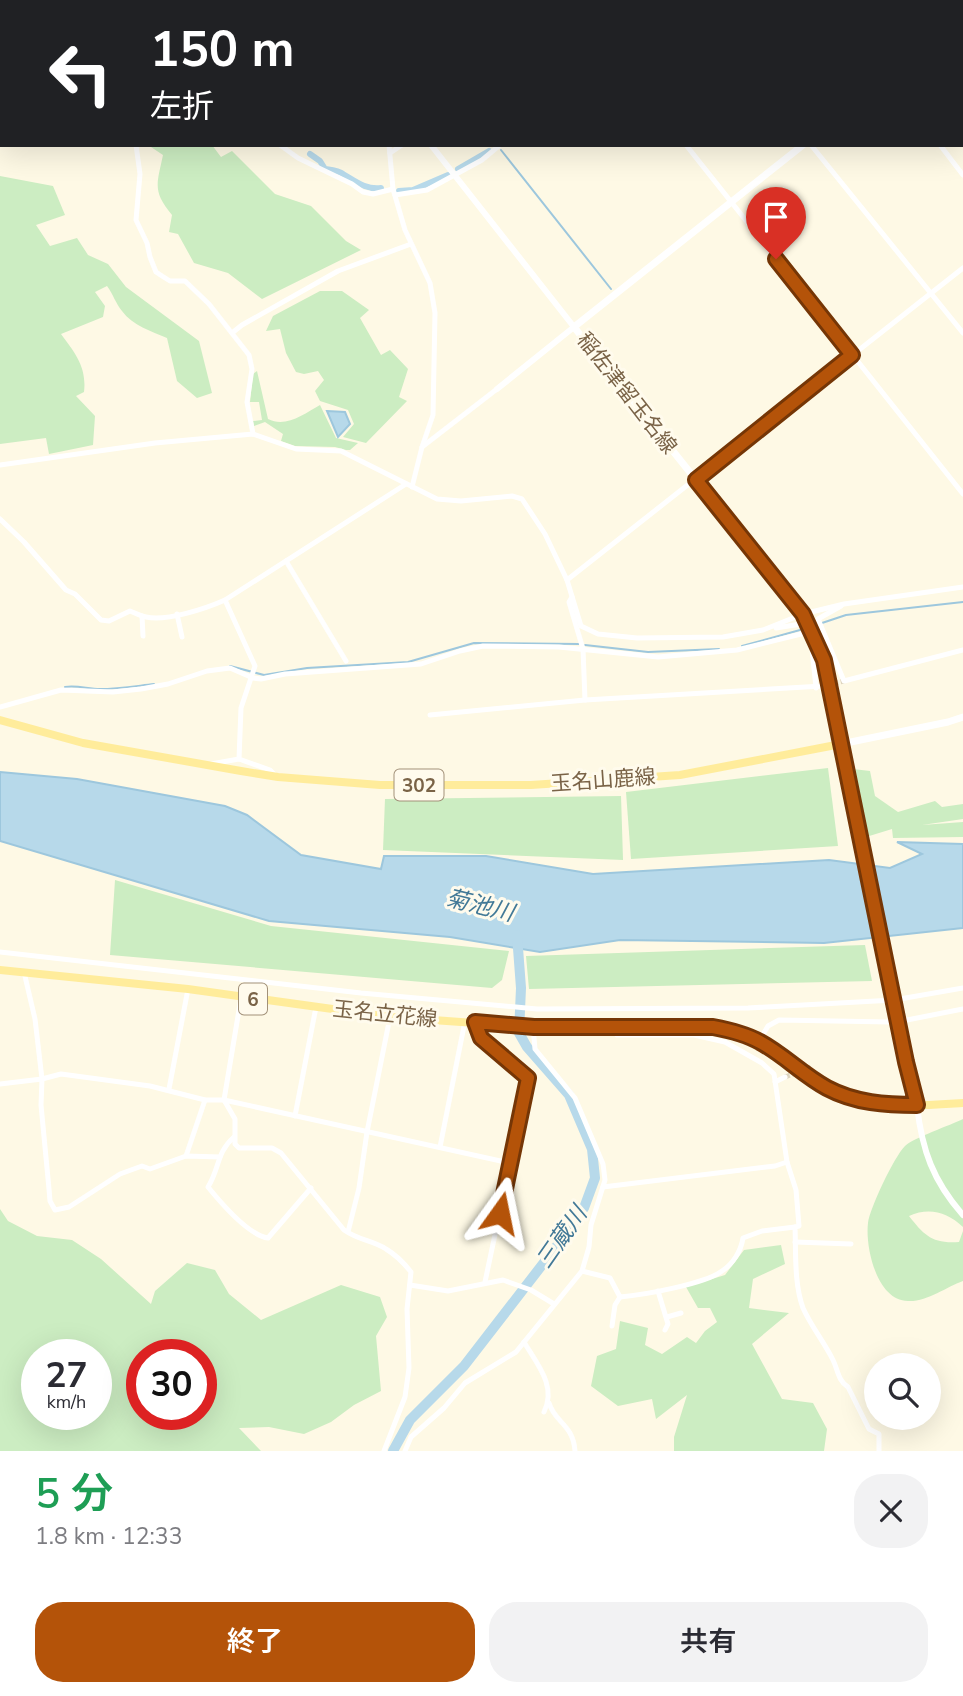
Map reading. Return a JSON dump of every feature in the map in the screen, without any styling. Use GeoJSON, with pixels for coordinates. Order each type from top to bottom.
{"type":"FeatureCollection","features":[{"type":"Feature","properties":{"kind":"main road","name":"稲佐津留玉名線"},"geometry":{"type":"LineString","coordinates":[[800,147],[574,327],[803,614],[824,660],[841,744]]}},
{"type":"Feature","properties":{"kind":"main road","name":"302"},"geometry":{"type":"LineString","coordinates":[[841,744],[963,717]]}},
{"type":"Feature","properties":{"kind":"main road","name":"玉名山鹿線"},"geometry":{"type":"LineString","coordinates":[[0,720],[83,743],[278,777],[380,785],[531,785],[680,775],[841,744]]}},
{"type":"Feature","properties":{"kind":"main road"},"geometry":{"type":"LineString","coordinates":[[841,744],[917,1105]]}},
{"type":"Feature","properties":{"kind":"main road","name":"玉名立花線"},"geometry":{"type":"LineString","coordinates":[[0,970],[187,989],[390,1017],[523,1027],[713,1027],[735,1031],[759,1041],[827,1088],[867,1102],[917,1105],[963,1103]]}},
{"type":"Feature","properties":{"kind":"street"},"geometry":{"type":"LineString","coordinates":[[136,147],[140,174],[136,220],[156,272],[170,281],[185,281],[209,303],[249,355],[251,369],[247,402],[253,434]]}},
{"type":"Feature","properties":{"kind":"street"},"geometry":{"type":"LineString","coordinates":[[282,147],[363,192],[373,194],[427,190],[482,160],[498,147]]}},
{"type":"Feature","properties":{"kind":"street"},"geometry":{"type":"LineString","coordinates":[[0,519],[66,590],[75,594],[100,620],[109,621],[130,611],[147,618],[212,606],[225,600],[409,486],[433,415],[435,313],[430,283],[411,244],[394,192],[389,147]]}},
{"type":"Feature","properties":{"kind":"street"},"geometry":{"type":"LineString","coordinates":[[390,153],[399,147]]}},
{"type":"Feature","properties":{"kind":"street"},"geometry":{"type":"LineString","coordinates":[[422,447],[574,327],[433,147]]}},
{"type":"Feature","properties":{"kind":"street"},"geometry":{"type":"LineString","coordinates":[[688,147],[963,494]]}},
{"type":"Feature","properties":{"kind":"street"},"geometry":{"type":"LineString","coordinates":[[813,147],[963,333]]}},
{"type":"Feature","properties":{"kind":"street"},"geometry":{"type":"LineString","coordinates":[[942,147],[963,174]]}},
{"type":"Feature","properties":{"kind":"street"},"geometry":{"type":"LineString","coordinates":[[232,333],[338,271],[411,244]]}},
{"type":"Feature","properties":{"kind":"street"},"geometry":{"type":"LineString","coordinates":[[567,580],[963,268]]}},
{"type":"Feature","properties":{"kind":"street"},"geometry":{"type":"LineString","coordinates":[[0,465],[155,443],[253,434],[296,449],[341,451],[437,499],[450,501],[499,495],[522,499],[545,534],[567,580],[581,626],[598,634],[637,638],[697,638],[801,624],[812,649],[820,687],[585,700],[430,715]]}},
{"type":"Feature","properties":{"kind":"street"},"geometry":{"type":"LineString","coordinates":[[286,561],[346,661]]}},
{"type":"Feature","properties":{"kind":"street"},"geometry":{"type":"LineString","coordinates":[[763,630],[803,614],[844,604],[963,587]]}},
{"type":"Feature","properties":{"kind":"street"},"geometry":{"type":"LineString","coordinates":[[572,597],[569,602],[583,649],[585,700]]}},
{"type":"Feature","properties":{"kind":"street"},"geometry":{"type":"LineString","coordinates":[[225,600],[251,654],[255,670],[241,708],[239,759]]}},
{"type":"Feature","properties":{"kind":"street"},"geometry":{"type":"LineString","coordinates":[[844,604],[818,619],[844,681],[963,650]]}},
{"type":"Feature","properties":{"kind":"street"},"geometry":{"type":"LineString","coordinates":[[177,614],[182,637]]}},
{"type":"Feature","properties":{"kind":"street"},"geometry":{"type":"LineString","coordinates":[[142,616],[143,636]]}},
{"type":"Feature","properties":{"kind":"street"},"geometry":{"type":"LineString","coordinates":[[0,707],[61,690],[113,692],[141,689],[168,684],[207,671],[230,668],[253,678],[421,664],[460,650],[483,646],[583,649],[658,657],[737,650],[805,633]]}},
{"type":"Feature","properties":{"kind":"street"},"geometry":{"type":"LineString","coordinates":[[208,765],[239,759],[278,777]]}},
{"type":"Feature","properties":{"kind":"street"},"geometry":{"type":"LineString","coordinates":[[0,952],[372,995],[527,1008],[734,1008],[893,997],[963,988]]}},
{"type":"Feature","properties":{"kind":"street"},"geometry":{"type":"LineString","coordinates":[[23,971],[34,1019],[42,1079],[41,1105],[50,1201],[55,1210],[69,1207],[120,1174],[142,1166],[150,1169],[186,1156],[220,1157]]}},
{"type":"Feature","properties":{"kind":"street"},"geometry":{"type":"LineString","coordinates":[[169,1089],[187,989]]}},
{"type":"Feature","properties":{"kind":"street"},"geometry":{"type":"LineString","coordinates":[[241,998],[224,1100],[234,1119],[235,1144],[239,1148],[272,1148],[281,1153],[348,1233],[385,1248],[411,1272],[407,1309],[409,1368],[405,1397],[384,1451]]}},
{"type":"Feature","properties":{"kind":"street"},"geometry":{"type":"LineString","coordinates":[[295,1116],[316,1007]]}},
{"type":"Feature","properties":{"kind":"street"},"geometry":{"type":"LineString","coordinates":[[907,1020],[963,1009]]}},
{"type":"Feature","properties":{"kind":"street"},"geometry":{"type":"LineString","coordinates":[[348,1233],[359,1188],[367,1132],[390,1017]]}},
{"type":"Feature","properties":{"kind":"street"},"geometry":{"type":"LineString","coordinates":[[759,1041],[768,1026],[779,1020],[890,1022]]}},
{"type":"Feature","properties":{"kind":"street"},"geometry":{"type":"LineString","coordinates":[[440,1147],[465,1021]]}},
{"type":"Feature","properties":{"kind":"street"},"geometry":{"type":"LineString","coordinates":[[475,1022],[481,1038],[528,1078],[485,1282]]}},
{"type":"Feature","properties":{"kind":"street"},"geometry":{"type":"LineString","coordinates":[[405,1451],[411,1437],[444,1408],[465,1382],[512,1357],[583,1270],[591,1224],[605,1180],[603,1164],[575,1098],[535,1049],[534,1027]]}},
{"type":"Feature","properties":{"kind":"street"},"geometry":{"type":"LineString","coordinates":[[611,1028],[617,1034],[694,1035],[725,1042],[762,1063],[774,1074],[787,1162],[796,1190],[799,1212],[799,1226],[762,1231],[743,1238],[732,1263],[720,1273],[658,1291],[620,1297],[615,1305],[612,1326]]}},
{"type":"Feature","properties":{"kind":"street"},"geometry":{"type":"LineString","coordinates":[[0,1084],[61,1074],[169,1089],[205,1100],[224,1100],[510,1163]]}},
{"type":"Feature","properties":{"kind":"street"},"geometry":{"type":"LineString","coordinates":[[775,1082],[785,1077]]}},
{"type":"Feature","properties":{"kind":"street"},"geometry":{"type":"LineString","coordinates":[[186,1156],[205,1100]]}},
{"type":"Feature","properties":{"kind":"street"},"geometry":{"type":"LineString","coordinates":[[917,1105],[920,1133],[927,1158],[944,1192],[963,1215]]}},
{"type":"Feature","properties":{"kind":"street"},"geometry":{"type":"LineString","coordinates":[[234,1137],[223,1147],[215,1176],[208,1187],[226,1208],[264,1238],[268,1238],[311,1188]]}},
{"type":"Feature","properties":{"kind":"street"},"geometry":{"type":"LineString","coordinates":[[603,1187],[775,1166],[787,1162]]}},
{"type":"Feature","properties":{"kind":"street"},"geometry":{"type":"LineString","coordinates":[[795,1227],[797,1278],[803,1307],[869,1429],[879,1434],[879,1451]]}},
{"type":"Feature","properties":{"kind":"street"},"geometry":{"type":"LineString","coordinates":[[796,1242],[851,1244]]}},
{"type":"Feature","properties":{"kind":"street"},"geometry":{"type":"LineString","coordinates":[[583,1270],[610,1278],[620,1297]]}},
{"type":"Feature","properties":{"kind":"street"},"geometry":{"type":"LineString","coordinates":[[410,1285],[449,1291],[503,1280],[531,1290],[554,1304]]}},
{"type":"Feature","properties":{"kind":"street"},"geometry":{"type":"LineString","coordinates":[[658,1291],[667,1317],[665,1330]]}},
{"type":"Feature","properties":{"kind":"street"},"geometry":{"type":"LineString","coordinates":[[667,1317],[681,1313]]}},
{"type":"Feature","properties":{"kind":"street"},"geometry":{"type":"LineString","coordinates":[[524,1342],[546,1379],[551,1410],[569,1428],[575,1441],[575,1451]]}},
{"type":"Feature","properties":{"kind":"street"},"geometry":{"type":"LineString","coordinates":[[544,1412],[548,1403]]}},
{"type":"Feature","properties":{"kind":"green space"},"geometry":{"type":"Polygon","coordinates":[[[151,147],[214,147],[221,157],[232,151],[275,194],[311,206],[346,241],[361,250],[262,299],[228,273],[194,263],[178,234],[169,232],[172,215],[161,200],[158,187],[163,155],[151,147]]]}},
{"type":"Feature","properties":{"kind":"green space"},"geometry":{"type":"Polygon","coordinates":[[[0,176],[53,186],[65,215],[36,225],[50,246],[77,238],[88,255],[108,264],[126,287],[199,341],[212,393],[197,398],[177,381],[167,338],[131,321],[107,286],[95,292],[105,306],[103,317],[61,334],[82,368],[84,392],[76,396],[95,416],[93,445],[49,454],[46,438],[0,444],[0,176]]]}},
{"type":"Feature","properties":{"kind":"green space"},"geometry":{"type":"Polygon","coordinates":[[[320,291],[342,291],[369,310],[360,318],[381,355],[390,350],[408,369],[399,397],[407,401],[366,443],[343,437],[354,424],[348,410],[320,401],[315,391],[324,380],[318,371],[304,374],[296,372],[286,353],[280,329],[266,331],[273,316],[320,291]]]}},
{"type":"Feature","properties":{"kind":"green space"},"geometry":{"type":"Polygon","coordinates":[[[257,371],[268,419],[288,421],[320,405],[336,438],[358,443],[350,450],[295,446],[281,441],[283,434],[265,422],[254,426],[253,421],[262,420],[259,402],[250,402],[253,374],[257,371]]]}},
{"type":"Feature","properties":{"kind":"green space"},"geometry":{"type":"Polygon","coordinates":[[[828,768],[838,846],[631,859],[626,792],[828,768]]]}},
{"type":"Feature","properties":{"kind":"green space"},"geometry":{"type":"Polygon","coordinates":[[[853,769],[870,771],[875,796],[898,812],[935,801],[942,807],[963,804],[963,819],[922,825],[963,822],[963,837],[893,838],[892,829],[866,837],[853,769]]]}},
{"type":"Feature","properties":{"kind":"green space"},"geometry":{"type":"Polygon","coordinates":[[[621,796],[623,860],[383,850],[385,799],[621,796]]]}},
{"type":"Feature","properties":{"kind":"green space"},"geometry":{"type":"Polygon","coordinates":[[[115,880],[271,926],[509,951],[502,980],[492,988],[110,955],[115,880]]]}},
{"type":"Feature","properties":{"kind":"green space"},"geometry":{"type":"Polygon","coordinates":[[[865,945],[872,981],[529,989],[526,956],[865,945]]]}},
{"type":"Feature","properties":{"kind":"green space"},"geometry":{"type":"Polygon","coordinates":[[[963,1119],[963,1227],[938,1212],[909,1216],[924,1233],[935,1240],[959,1242],[963,1231],[963,1281],[915,1301],[897,1299],[881,1283],[871,1258],[868,1223],[873,1206],[889,1171],[905,1146],[963,1119]]]}},
{"type":"Feature","properties":{"kind":"green space"},"geometry":{"type":"Polygon","coordinates":[[[0,1209],[8,1221],[37,1236],[72,1240],[101,1259],[151,1304],[155,1291],[187,1263],[215,1270],[229,1294],[261,1320],[341,1285],[380,1297],[387,1317],[376,1336],[381,1391],[354,1405],[331,1422],[304,1434],[269,1427],[239,1428],[261,1451],[0,1451],[0,1209]]]}},
{"type":"Feature","properties":{"kind":"green space"},"geometry":{"type":"Polygon","coordinates":[[[781,1245],[785,1264],[753,1279],[749,1308],[789,1313],[752,1344],[782,1399],[813,1403],[827,1429],[824,1451],[674,1451],[674,1437],[687,1395],[656,1419],[652,1399],[618,1406],[591,1386],[597,1356],[616,1349],[620,1321],[648,1328],[645,1345],[662,1354],[687,1337],[696,1343],[705,1331],[717,1322],[710,1308],[698,1308],[686,1287],[725,1275],[744,1250],[781,1245]]]}},
{"type":"Feature","properties":{"kind":"water"},"geometry":{"type":"Polygon","coordinates":[[[327,411],[345,412],[350,424],[338,437],[327,411]]]}},
{"type":"Feature","properties":{"kind":"water","name":"菊池川"},"geometry":{"type":"Polygon","coordinates":[[[0,772],[77,779],[225,806],[247,815],[301,855],[381,869],[384,856],[486,856],[593,874],[829,860],[890,868],[922,854],[897,842],[963,844],[963,928],[824,943],[620,940],[540,952],[450,937],[269,921],[0,841],[0,772]]]}},
{"type":"Feature","properties":{"kind":"waterway"},"geometry":{"type":"LineString","coordinates":[[501,150],[611,289]]}},
{"type":"Feature","properties":{"kind":"waterway"},"geometry":{"type":"LineString","coordinates":[[458,169],[489,151]]}},
{"type":"Feature","properties":{"kind":"waterway"},"geometry":{"type":"LineString","coordinates":[[310,154],[320,161],[325,169],[339,172],[366,186],[381,188]]}},
{"type":"Feature","properties":{"kind":"waterway"},"geometry":{"type":"LineString","coordinates":[[399,191],[413,190],[448,175]]}},
{"type":"Feature","properties":{"kind":"waterway"},"geometry":{"type":"LineString","coordinates":[[822,623],[846,615],[963,602]]}},
{"type":"Feature","properties":{"kind":"waterway"},"geometry":{"type":"LineString","coordinates":[[742,646],[800,630]]}},
{"type":"Feature","properties":{"kind":"waterway"},"geometry":{"type":"LineString","coordinates":[[230,666],[264,675],[307,668],[408,662],[474,643],[579,644]]}},
{"type":"Feature","properties":{"kind":"waterway"},"geometry":{"type":"LineString","coordinates":[[585,645],[648,652],[719,649]]}},
{"type":"Feature","properties":{"kind":"waterway"},"geometry":{"type":"LineString","coordinates":[[65,687],[107,689],[154,684]]}},
{"type":"Feature","properties":{"kind":"waterway","name":"三蔵川"},"geometry":{"type":"LineString","coordinates":[[393,1451],[410,1420],[464,1366],[566,1234],[584,1208],[595,1178],[592,1149],[569,1095],[527,1047],[519,1033],[521,988],[517,935]]}},
{"type":"Feature","properties":{"kind":"tunnel"},"geometry":{"type":"LineString","coordinates":[[826,685],[844,681]]}},
{"type":"Feature","properties":{"kind":"tunnel"},"geometry":{"type":"LineString","coordinates":[[785,1077],[812,1067]]}},
{"type":"Feature","properties":{"kind":"route"},"geometry":{"type":"LineString","coordinates":[[500,1213],[528,1078],[481,1038],[475,1022],[534,1027],[692,1026],[735,1031],[759,1041],[827,1088],[867,1102],[917,1105],[824,660],[803,614],[696,480],[852,355],[776,259]]}}]}
